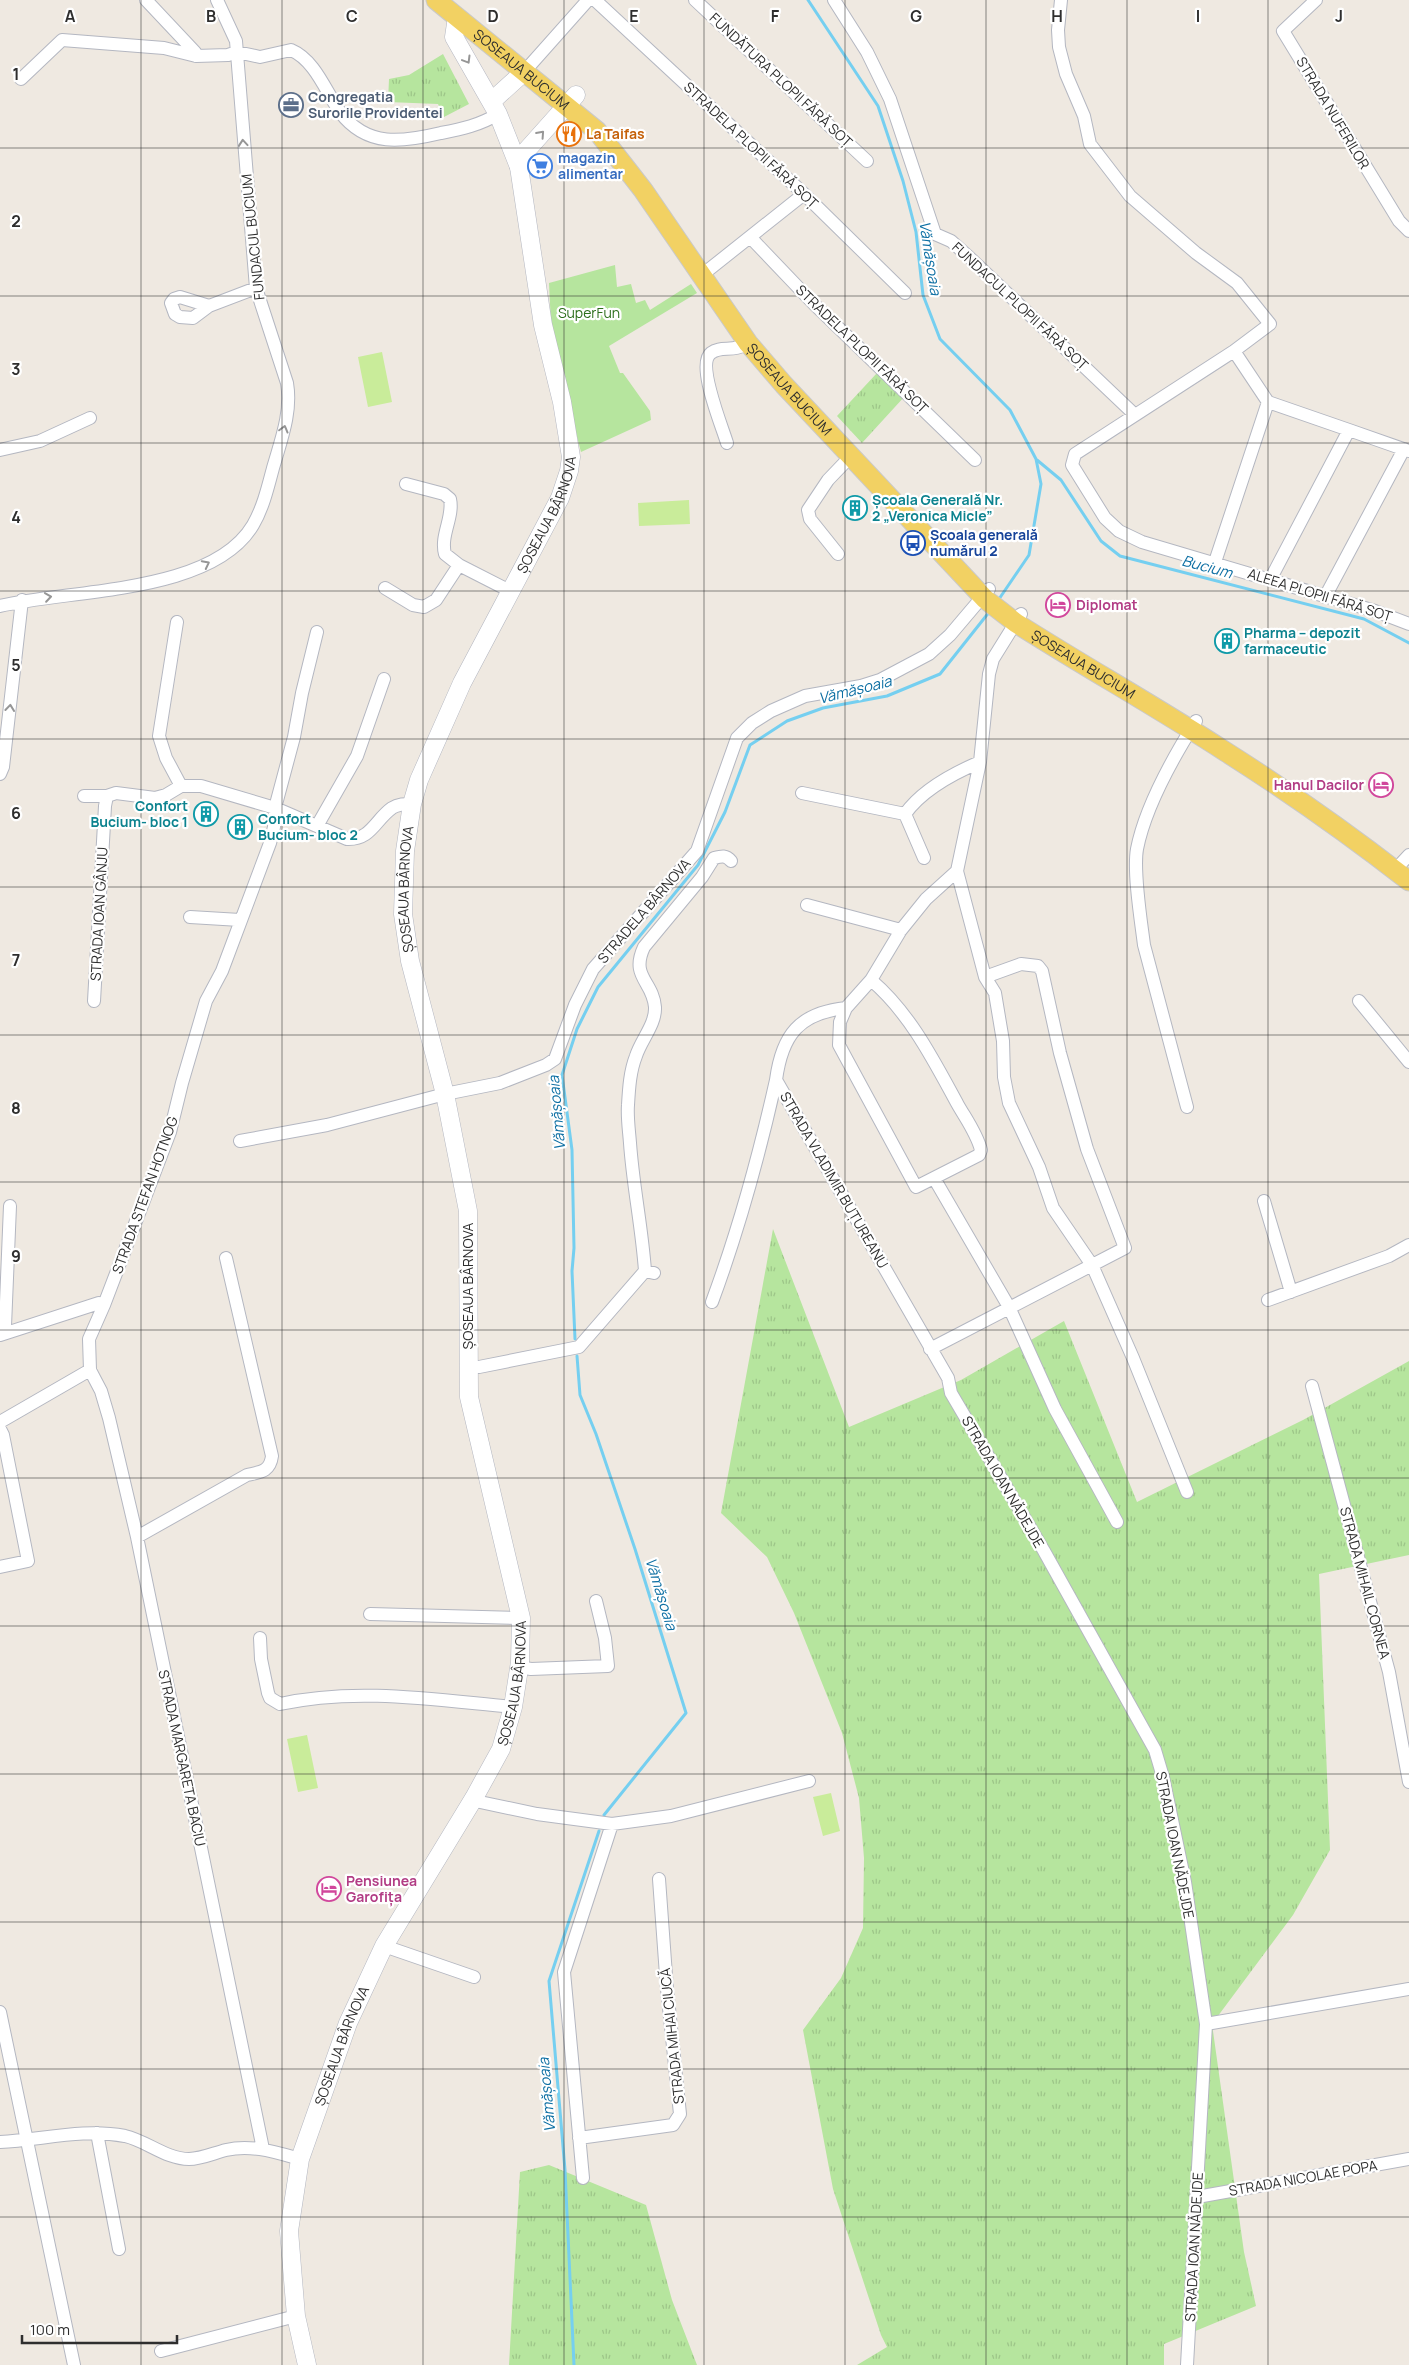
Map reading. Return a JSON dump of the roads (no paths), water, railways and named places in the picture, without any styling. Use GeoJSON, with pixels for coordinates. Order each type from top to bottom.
{"type":"FeatureCollection","features":[{"type":"Feature","properties":{"kind":"main road","name":"ȘOSEAUA BUCIUM"},"geometry":{"type":"LineString","coordinates":[[436,0],[456,8],[572,100],[622,160],[757,336],[987,594]]}},
{"type":"Feature","properties":{"kind":"main road","name":"ȘOSEAUA BÂRNOVA"},"geometry":{"type":"LineString","coordinates":[[307,2365],[296,2316],[289,2231],[300,2159],[348,2023],[384,1946],[474,1798],[501,1749],[513,1707],[519,1667],[521,1618],[469,1397],[469,1228],[445,1094],[410,961],[403,914],[405,851],[412,804],[419,780],[462,683],[560,498],[569,471],[571,457],[562,402],[543,325],[520,166],[495,108],[454,37],[456,8]]}},
{"type":"Feature","properties":{"kind":"main road"},"geometry":{"type":"LineString","coordinates":[[495,108],[528,67]]}},
{"type":"Feature","properties":{"kind":"main road"},"geometry":{"type":"LineString","coordinates":[[520,166],[526,151],[572,100]]}},
{"type":"Feature","properties":{"kind":"main road","name":"ȘOSEAUA BUCIUM"},"geometry":{"type":"LineString","coordinates":[[706,271],[748,343],[851,456],[987,594],[1015,616],[1193,725],[1306,791],[1374,839],[1405,867]]}},
{"type":"Feature","properties":{"kind":"street"},"geometry":{"type":"LineString","coordinates":[[146,0],[195,52],[196,56]]}},
{"type":"Feature","properties":{"kind":"street","name":"FUNDACUL BUCIUM"},"geometry":{"type":"LineString","coordinates":[[0,606],[22,600],[147,583],[181,574],[223,555],[238,544],[252,525],[266,492],[288,412],[290,397],[256,288],[236,41],[217,0]]}},
{"type":"Feature","properties":{"kind":"street"},"geometry":{"type":"LineString","coordinates":[[528,67],[588,0]]}},
{"type":"Feature","properties":{"kind":"street","name":"STRADELA PLOPII FĂRĂ SOȚ"},"geometry":{"type":"LineString","coordinates":[[595,0],[804,194],[905,293]]}},
{"type":"Feature","properties":{"kind":"street","name":"FUNDĂTURA PLOPII FĂRĂ SOȚ"},"geometry":{"type":"LineString","coordinates":[[695,0],[866,160]]}},
{"type":"Feature","properties":{"kind":"street","name":"FUNDACUL PLOPII FĂRĂ SOȚ"},"geometry":{"type":"LineString","coordinates":[[834,0],[867,52],[890,99],[935,234],[951,241],[970,258],[1134,414]]}},
{"type":"Feature","properties":{"kind":"street"},"geometry":{"type":"LineString","coordinates":[[1061,0],[1058,30],[1059,47],[1066,74],[1084,116],[1090,144],[1130,196],[1196,253],[1237,283],[1270,324],[1234,351],[1134,414]]}},
{"type":"Feature","properties":{"kind":"street","name":"STRADA NUFERILOR"},"geometry":{"type":"LineString","coordinates":[[1316,0],[1283,31],[1399,221],[1409,231]]}},
{"type":"Feature","properties":{"kind":"street"},"geometry":{"type":"LineString","coordinates":[[21,79],[62,40],[164,48],[196,56],[228,56],[237,52],[260,56],[291,50],[306,60],[349,122],[362,132],[376,138],[407,141],[480,125],[495,108]]}},
{"type":"Feature","properties":{"kind":"street","name":"STRADELA PLOPII FĂRĂ SOȚ"},"geometry":{"type":"LineString","coordinates":[[706,271],[751,238],[804,194]]}},
{"type":"Feature","properties":{"kind":"street","name":"STRADELA PLOPII FĂRĂ SOȚ"},"geometry":{"type":"LineString","coordinates":[[751,238],[814,304],[975,460]]}},
{"type":"Feature","properties":{"kind":"street"},"geometry":{"type":"LineString","coordinates":[[210,306],[256,288]]}},
{"type":"Feature","properties":{"kind":"street"},"geometry":{"type":"LineString","coordinates":[[727,443],[706,377],[706,361],[709,354],[714,351],[740,349],[748,343]]}},
{"type":"Feature","properties":{"kind":"street"},"geometry":{"type":"LineString","coordinates":[[1234,351],[1268,402],[1406,450],[1325,596]]}},
{"type":"Feature","properties":{"kind":"street"},"geometry":{"type":"LineString","coordinates":[[1214,562],[1268,402]]}},
{"type":"Feature","properties":{"kind":"street","name":"ALEEA PLOPII FĂRĂ SOȚ"},"geometry":{"type":"LineString","coordinates":[[1134,414],[1075,454],[1072,465],[1105,518],[1119,531],[1142,542],[1375,611],[1409,624]]}},
{"type":"Feature","properties":{"kind":"street"},"geometry":{"type":"LineString","coordinates":[[0,450],[40,441],[90,418]]}},
{"type":"Feature","properties":{"kind":"street"},"geometry":{"type":"LineString","coordinates":[[1270,580],[1349,430]]}},
{"type":"Feature","properties":{"kind":"street"},"geometry":{"type":"LineString","coordinates":[[838,554],[810,519],[808,510],[828,480],[851,456]]}},
{"type":"Feature","properties":{"kind":"street"},"geometry":{"type":"LineString","coordinates":[[406,484],[444,494],[450,499],[451,510],[443,547],[445,554],[459,565],[510,591]]}},
{"type":"Feature","properties":{"kind":"street"},"geometry":{"type":"LineString","coordinates":[[385,588],[413,605],[424,607],[436,600],[459,565]]}},
{"type":"Feature","properties":{"kind":"street","name":"STRADELA BÂRNOVA"},"geometry":{"type":"LineString","coordinates":[[240,1141],[327,1125],[445,1094],[500,1082],[528,1074],[546,1066],[554,1059],[575,1005],[593,969],[686,866],[696,851],[737,738],[752,723],[771,711],[805,696],[861,686],[880,680],[929,654],[950,635],[987,594]]}},
{"type":"Feature","properties":{"kind":"street"},"geometry":{"type":"LineString","coordinates":[[0,774],[3,767],[22,600]]}},
{"type":"Feature","properties":{"kind":"street"},"geometry":{"type":"LineString","coordinates":[[1015,616],[993,659],[980,762],[957,872],[985,977],[995,993],[1000,1016],[1004,1077],[1010,1103],[1039,1167],[1053,1208],[1092,1265],[1134,1358],[1188,1492]]}},
{"type":"Feature","properties":{"kind":"street"},"geometry":{"type":"LineString","coordinates":[[177,622],[159,736],[166,758],[181,786]]}},
{"type":"Feature","properties":{"kind":"street","name":"STRADA STEFAN HOTNOG"},"geometry":{"type":"LineString","coordinates":[[90,1370],[89,1339],[104,1305],[170,1132],[206,1001],[222,971],[270,843],[274,827],[275,808],[294,737],[302,693],[317,632]]}},
{"type":"Feature","properties":{"kind":"street"},"geometry":{"type":"LineString","coordinates":[[317,826],[357,756],[384,679]]}},
{"type":"Feature","properties":{"kind":"street"},"geometry":{"type":"LineString","coordinates":[[1187,1107],[1144,945],[1140,919],[1137,850],[1156,795],[1171,763],[1193,725]]}},
{"type":"Feature","properties":{"kind":"street"},"geometry":{"type":"LineString","coordinates":[[905,814],[920,797],[964,769],[980,762]]}},
{"type":"Feature","properties":{"kind":"street"},"geometry":{"type":"LineString","coordinates":[[84,796],[107,796],[116,793],[155,798],[166,795],[181,786],[201,786],[275,808],[347,839],[356,840],[365,837],[392,808],[399,804],[412,804]]}},
{"type":"Feature","properties":{"kind":"street"},"geometry":{"type":"LineString","coordinates":[[802,793],[905,814]]}},
{"type":"Feature","properties":{"kind":"street","name":"STRADA IOAN GÂNJU"},"geometry":{"type":"LineString","coordinates":[[94,1002],[107,796]]}},
{"type":"Feature","properties":{"kind":"street"},"geometry":{"type":"LineString","coordinates":[[905,814],[924,858]]}},
{"type":"Feature","properties":{"kind":"street"},"geometry":{"type":"LineString","coordinates":[[468,1367],[498,1364],[580,1347],[650,1272],[632,1171],[627,1107],[631,1071],[636,1055],[652,1023],[655,1008],[653,999],[638,970],[640,956],[644,947],[702,877],[714,858],[728,857],[731,861]]}},
{"type":"Feature","properties":{"kind":"street"},"geometry":{"type":"LineString","coordinates":[[870,980],[886,993],[903,1014],[937,1067],[979,1143],[979,1155],[916,1187],[839,1045],[840,1022],[846,1008],[870,980],[901,930],[926,899],[957,872]]}},
{"type":"Feature","properties":{"kind":"street"},"geometry":{"type":"LineString","coordinates":[[807,905],[901,930]]}},
{"type":"Feature","properties":{"kind":"street"},"geometry":{"type":"LineString","coordinates":[[190,917],[240,920]]}},
{"type":"Feature","properties":{"kind":"street"},"geometry":{"type":"LineString","coordinates":[[930,1349],[1125,1248],[1087,1149],[1060,1053],[1042,971],[1038,966],[1022,964],[985,977]]}},
{"type":"Feature","properties":{"kind":"street"},"geometry":{"type":"LineString","coordinates":[[1359,1001],[1409,1062]]}},
{"type":"Feature","properties":{"kind":"street","name":"STRADA VLADIMIR BUȚUREANU"},"geometry":{"type":"LineString","coordinates":[[846,1008],[830,1010],[813,1016],[790,1033],[778,1062],[776,1080],[948,1378]]}},
{"type":"Feature","properties":{"kind":"street"},"geometry":{"type":"LineString","coordinates":[[712,1302],[734,1242],[747,1199],[776,1080]]}},
{"type":"Feature","properties":{"kind":"street"},"geometry":{"type":"LineString","coordinates":[[934,1178],[1009,1307],[1055,1409],[1117,1522]]}},
{"type":"Feature","properties":{"kind":"street"},"geometry":{"type":"LineString","coordinates":[[1264,1200],[1291,1292]]}},
{"type":"Feature","properties":{"kind":"street"},"geometry":{"type":"LineString","coordinates":[[10,1206],[4,1333],[99,1303],[104,1305]]}},
{"type":"Feature","properties":{"kind":"street"},"geometry":{"type":"LineString","coordinates":[[1268,1300],[1389,1256],[1409,1245]]}},
{"type":"Feature","properties":{"kind":"street"},"geometry":{"type":"LineString","coordinates":[[137,1537],[246,1475],[266,1471],[271,1464],[272,1456],[226,1258]]}},
{"type":"Feature","properties":{"kind":"street"},"geometry":{"type":"LineString","coordinates":[[0,1422],[90,1370]]}},
{"type":"Feature","properties":{"kind":"street","name":"STRADA MARGARETA BACIU"},"geometry":{"type":"LineString","coordinates":[[90,1370],[101,1391],[109,1418],[137,1537],[263,2149]]}},
{"type":"Feature","properties":{"kind":"street","name":"STRADA IOAN NĂDEJDE"},"geometry":{"type":"LineString","coordinates":[[948,1378],[951,1393],[1044,1551],[1154,1750],[1163,1777],[1185,1882],[1206,2024],[1188,2365]]}},
{"type":"Feature","properties":{"kind":"street","name":"STRADA MIHAIL CORNEA"},"geometry":{"type":"LineString","coordinates":[[1312,1386],[1389,1672],[1409,1782]]}},
{"type":"Feature","properties":{"kind":"street"},"geometry":{"type":"LineString","coordinates":[[0,1429],[3,1435],[28,1561],[0,1567]]}},
{"type":"Feature","properties":{"kind":"street"},"geometry":{"type":"LineString","coordinates":[[519,1667],[531,1669],[608,1666],[605,1638],[596,1601]]}},
{"type":"Feature","properties":{"kind":"street"},"geometry":{"type":"LineString","coordinates":[[370,1614],[521,1618]]}},
{"type":"Feature","properties":{"kind":"street"},"geometry":{"type":"LineString","coordinates":[[260,1638],[261,1659],[268,1693],[270,1698],[280,1704],[316,1697],[387,1696],[513,1707]]}},
{"type":"Feature","properties":{"kind":"street"},"geometry":{"type":"LineString","coordinates":[[474,1798],[480,1802],[537,1814],[612,1824],[671,1816],[809,1781]]}},
{"type":"Feature","properties":{"kind":"street"},"geometry":{"type":"LineString","coordinates":[[583,2178],[564,1972],[612,1824]]}},
{"type":"Feature","properties":{"kind":"street","name":"STRADA MIHAI CIUCĂ"},"geometry":{"type":"LineString","coordinates":[[578,2138],[673,2125],[680,2114],[667,1989],[659,1879]]}},
{"type":"Feature","properties":{"kind":"street"},"geometry":{"type":"LineString","coordinates":[[384,1946],[474,1977]]}},
{"type":"Feature","properties":{"kind":"street"},"geometry":{"type":"LineString","coordinates":[[1206,2024],[1409,1989]]}},
{"type":"Feature","properties":{"kind":"street"},"geometry":{"type":"LineString","coordinates":[[0,2012],[74,2365]]}},
{"type":"Feature","properties":{"kind":"street"},"geometry":{"type":"LineString","coordinates":[[97,2134],[119,2249]]}},
{"type":"Feature","properties":{"kind":"street"},"geometry":{"type":"LineString","coordinates":[[0,2142],[56,2135],[97,2134],[127,2137],[176,2157],[190,2159],[245,2147],[263,2149],[300,2159]]}},
{"type":"Feature","properties":{"kind":"street","name":"STRADA NICOLAE POPA"},"geometry":{"type":"LineString","coordinates":[[1197,2197],[1409,2159]]}},
{"type":"Feature","properties":{"kind":"street"},"geometry":{"type":"LineString","coordinates":[[161,2351],[296,2316]]}},
{"type":"Feature","properties":{"kind":"waterway","name":"Vămășoaia"},"geometry":{"type":"LineString","coordinates":[[808,0],[878,106],[903,181],[916,232],[923,295],[940,339],[1010,410],[1036,459],[1041,484],[1029,555],[997,602]]}},
{"type":"Feature","properties":{"kind":"waterway","name":"Bucium"},"geometry":{"type":"LineString","coordinates":[[1037,460],[1061,480],[1101,541],[1120,556],[1364,619],[1409,643]]}},
{"type":"Feature","properties":{"kind":"waterway","name":"Vămășoaia"},"geometry":{"type":"LineString","coordinates":[[575,1339],[572,1271],[574,1248],[572,1150],[562,1075],[577,1029],[598,987],[698,865],[725,812],[750,745],[787,721],[823,708],[887,696],[940,674],[990,611]]}},
{"type":"Feature","properties":{"kind":"waterway","name":"Vămășoaia"},"geometry":{"type":"LineString","coordinates":[[577,1356],[580,1395],[596,1434],[635,1549],[686,1713],[604,1815]]}},
{"type":"Feature","properties":{"kind":"waterway","name":"Vămășoaia"},"geometry":{"type":"LineString","coordinates":[[574,2365],[565,2170],[549,1981],[599,1831]]}},
{"type":"Feature","properties":{"kind":"place","name":"Congregatia Surorile Providentei"},"geometry":{"type":"Point","coordinates":[291,105]}},
{"type":"Feature","properties":{"kind":"place","name":"La Taifas"},"geometry":{"type":"Point","coordinates":[569,134]}},
{"type":"Feature","properties":{"kind":"place","name":"magazin alimentar"},"geometry":{"type":"Point","coordinates":[540,166]}},
{"type":"Feature","properties":{"kind":"place","name":"Școala Generală Nr. 2 „Veronica Micle”"},"geometry":{"type":"Point","coordinates":[855,508]}},
{"type":"Feature","properties":{"kind":"place","name":"Școala generală numărul 2"},"geometry":{"type":"Point","coordinates":[913,543]}},
{"type":"Feature","properties":{"kind":"place","name":"Diplomat"},"geometry":{"type":"Point","coordinates":[1058,605]}},
{"type":"Feature","properties":{"kind":"place","name":"Pharma – depozit farmaceutic"},"geometry":{"type":"Point","coordinates":[1227,641]}},
{"type":"Feature","properties":{"kind":"place","name":"Hanul Dacilor"},"geometry":{"type":"Point","coordinates":[1381,785]}},
{"type":"Feature","properties":{"kind":"place","name":"Confort Bucium- bloc 1"},"geometry":{"type":"Point","coordinates":[206,814]}},
{"type":"Feature","properties":{"kind":"place","name":"Confort Bucium- bloc 2"},"geometry":{"type":"Point","coordinates":[240,827]}},
{"type":"Feature","properties":{"kind":"place","name":"Pensiunea Garofița"},"geometry":{"type":"Point","coordinates":[329,1889]}},
{"type":"Feature","properties":{"kind":"park label","name":"SuperFun"},"geometry":{"type":"Point","coordinates":[589,313]}}]}
